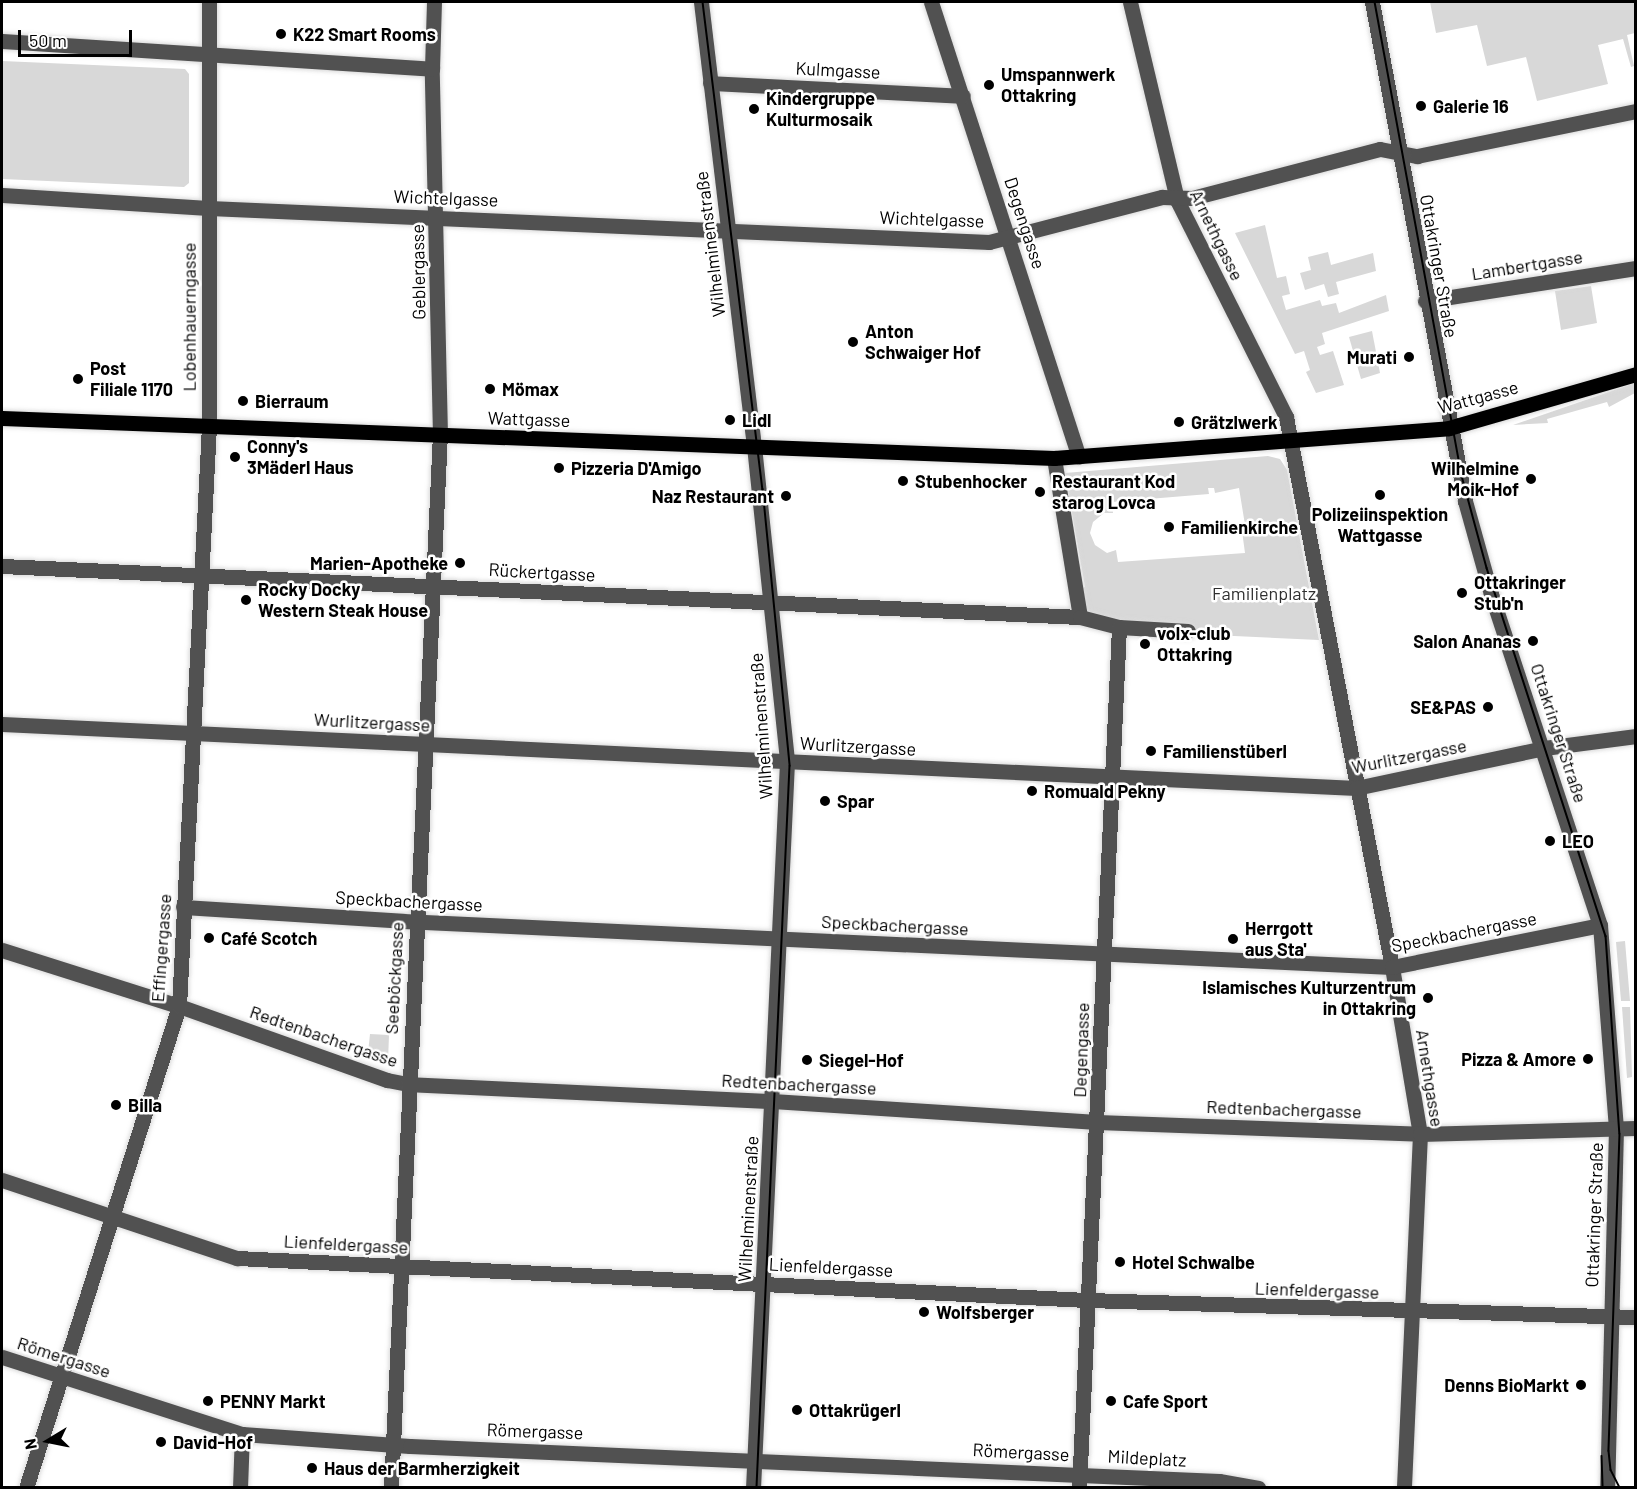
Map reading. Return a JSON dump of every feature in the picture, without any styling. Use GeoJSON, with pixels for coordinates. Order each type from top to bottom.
{"type":"FeatureCollection","features":[{"type":"Feature","properties":{"kind":"main road","name":"Wattgasse"},"geometry":{"type":"LineString","coordinates":[[1291,439],[1449,428],[1635,374]]}},
{"type":"Feature","properties":{"kind":"main road","name":"Wattgasse"},"geometry":{"type":"LineString","coordinates":[[2,418],[1054,458]]}},
{"type":"Feature","properties":{"kind":"main road"},"geometry":{"type":"LineString","coordinates":[[1054,458],[1291,439]]}},
{"type":"Feature","properties":{"kind":"street"},"geometry":{"type":"LineString","coordinates":[[208,54],[209,2]]}},
{"type":"Feature","properties":{"kind":"street","name":"Geblergasse"},"geometry":{"type":"LineString","coordinates":[[434,2],[432,69],[440,435]]}},
{"type":"Feature","properties":{"kind":"street","name":"Wilhelminenstraße"},"geometry":{"type":"LineString","coordinates":[[701,2],[754,446],[787,762],[753,1488]]}},
{"type":"Feature","properties":{"kind":"street","name":"Degengasse"},"geometry":{"type":"LineString","coordinates":[[931,2],[1010,237],[1078,457]]}},
{"type":"Feature","properties":{"kind":"street","name":"Arnethgasse"},"geometry":{"type":"LineString","coordinates":[[1130,2],[1177,200],[1286,417],[1392,967],[1420,1134],[1404,1488]]}},
{"type":"Feature","properties":{"kind":"street","name":"Ottakringer Straße"},"geometry":{"type":"LineString","coordinates":[[1372,2],[1449,428],[1491,594],[1544,748],[1600,925],[1616,1128],[1607,1488]]}},
{"type":"Feature","properties":{"kind":"street"},"geometry":{"type":"LineString","coordinates":[[2,40],[432,69]]}},
{"type":"Feature","properties":{"kind":"street","name":"Lobenhauerngasse"},"geometry":{"type":"LineString","coordinates":[[208,54],[209,425]]}},
{"type":"Feature","properties":{"kind":"street","name":"Kulmgasse"},"geometry":{"type":"LineString","coordinates":[[710,83],[963,96]]}},
{"type":"Feature","properties":{"kind":"street","name":"Wichtelgasse"},"geometry":{"type":"LineString","coordinates":[[2,195],[209,208],[989,242],[1162,197],[1177,200],[1380,149],[1417,156],[1635,111]]}},
{"type":"Feature","properties":{"kind":"street","name":"Lambertgasse"},"geometry":{"type":"LineString","coordinates":[[1425,301],[1635,267]]}},
{"type":"Feature","properties":{"kind":"street","name":"Effingergasse"},"geometry":{"type":"LineString","coordinates":[[26,1488],[179,1006],[209,425]]}},
{"type":"Feature","properties":{"kind":"street","name":"Seeböckgasse"},"geometry":{"type":"LineString","coordinates":[[391,1488],[423,744],[440,435]]}},
{"type":"Feature","properties":{"kind":"street"},"geometry":{"type":"LineString","coordinates":[[1054,458],[1080,617],[1119,627],[1188,631]]}},
{"type":"Feature","properties":{"kind":"street","name":"Rückertgasse"},"geometry":{"type":"LineString","coordinates":[[2,566],[201,578],[432,586],[1080,617]]}},
{"type":"Feature","properties":{"kind":"street","name":"Degengasse"},"geometry":{"type":"LineString","coordinates":[[1079,1481],[1119,627]]}},
{"type":"Feature","properties":{"kind":"street","name":"Wurlitzergasse"},"geometry":{"type":"LineString","coordinates":[[2,724],[1356,788],[1544,748],[1635,736]]}},
{"type":"Feature","properties":{"kind":"street","name":"Speckbachergasse"},"geometry":{"type":"LineString","coordinates":[[183,907],[416,921],[1392,967],[1600,925]]}},
{"type":"Feature","properties":{"kind":"street","name":"Redtenbachergasse"},"geometry":{"type":"LineString","coordinates":[[2,950],[179,1006],[387,1080],[408,1084],[772,1101],[1097,1122],[1420,1134],[1635,1128]]}},
{"type":"Feature","properties":{"kind":"street","name":"Lienfeldergasse"},"geometry":{"type":"LineString","coordinates":[[2,1180],[237,1258],[764,1282],[1088,1300],[1413,1313],[1635,1317]]}},
{"type":"Feature","properties":{"kind":"street","name":"Römergasse"},"geometry":{"type":"LineString","coordinates":[[2,1357],[242,1434],[392,1444],[755,1460],[1079,1481]]}},
{"type":"Feature","properties":{"kind":"street"},"geometry":{"type":"LineString","coordinates":[[240,1488],[242,1434]]}},
{"type":"Feature","properties":{"kind":"street","name":"Mildeplatz"},"geometry":{"type":"LineString","coordinates":[[1079,1481],[1219,1484]]}},
{"type":"Feature","properties":{"kind":"street"},"geometry":{"type":"LineString","coordinates":[[1219,1484],[1258,1488]]}},
{"type":"Feature","properties":{"kind":"green space"},"geometry":{"type":"Polygon","coordinates":[[[1430,2],[1635,2],[1635,33],[1627,35],[1634,66],[1631,67],[1623,39],[1598,45],[1608,84],[1537,101],[1526,57],[1487,66],[1477,25],[1436,33],[1430,2]]]}},
{"type":"Feature","properties":{"kind":"green space"},"geometry":{"type":"Polygon","coordinates":[[[2,61],[185,69],[189,74],[189,183],[184,187],[2,179],[2,61]]]}},
{"type":"Feature","properties":{"kind":"green space"},"geometry":{"type":"Polygon","coordinates":[[[1265,225],[1277,278],[1286,276],[1290,294],[1282,296],[1286,310],[1320,300],[1322,306],[1336,303],[1339,313],[1386,295],[1389,311],[1322,333],[1325,344],[1317,347],[1320,355],[1333,351],[1344,385],[1316,393],[1306,372],[1310,370],[1304,351],[1295,354],[1235,233],[1265,225]]]}},
{"type":"Feature","properties":{"kind":"green space"},"geometry":{"type":"Polygon","coordinates":[[[1328,252],[1331,265],[1373,253],[1376,271],[1336,282],[1339,294],[1328,297],[1324,284],[1305,290],[1300,273],[1311,270],[1308,257],[1328,252]]]}},
{"type":"Feature","properties":{"kind":"green space"},"geometry":{"type":"Polygon","coordinates":[[[1591,286],[1597,323],[1561,330],[1555,291],[1591,286]]]}},
{"type":"Feature","properties":{"kind":"green space"},"geometry":{"type":"Polygon","coordinates":[[[1372,331],[1380,373],[1361,379],[1349,337],[1372,331]]]}},
{"type":"Feature","properties":{"kind":"green space"},"geometry":{"type":"Polygon","coordinates":[[[1635,383],[1635,393],[1609,407],[1607,402],[1547,419],[1548,423],[1513,425],[1635,383]]]}},
{"type":"Feature","properties":{"kind":"green space","name":"Familienplatz"},"geometry":{"type":"Polygon","coordinates":[[[1268,456],[1280,459],[1287,470],[1319,640],[1126,631],[1087,611],[1082,602],[1080,589],[1085,587],[1065,473],[1268,456]],[[1208,488],[1209,494],[1112,502],[1113,513],[1104,513],[1093,522],[1090,533],[1095,545],[1107,553],[1116,550],[1118,562],[1245,553],[1242,531],[1246,531],[1239,488],[1215,493],[1214,488],[1208,488]]]}},
{"type":"Feature","properties":{"kind":"green space"},"geometry":{"type":"Polygon","coordinates":[[[1625,941],[1630,1001],[1621,1001],[1616,942],[1625,941]]]}},
{"type":"Feature","properties":{"kind":"green space"},"geometry":{"type":"Polygon","coordinates":[[[1622,1007],[1630,1007],[1632,1077],[1627,1078],[1622,1007]]]}},
{"type":"Feature","properties":{"kind":"green space"},"geometry":{"type":"Polygon","coordinates":[[[370,1034],[389,1035],[388,1061],[368,1053],[370,1034]]]}},
{"type":"Feature","properties":{"kind":"tram line"},"geometry":{"type":"LineString","coordinates":[[703,2],[763,489],[790,766],[757,1488]]}},
{"type":"Feature","properties":{"kind":"tram line"},"geometry":{"type":"LineString","coordinates":[[1375,2],[1462,476],[1487,568],[1606,936],[1620,1134],[1609,1451],[1611,1470],[1620,1488]]}},
{"type":"Feature","properties":{"kind":"tram line"},"geometry":{"type":"LineString","coordinates":[[1602,1456],[1603,1488]]}},
{"type":"Feature","properties":{"kind":"place","name":"K22 Smart Rooms"},"geometry":{"type":"Point","coordinates":[281,34]}},
{"type":"Feature","properties":{"kind":"place","name":"Umspannwerk Ottakring"},"geometry":{"type":"Point","coordinates":[989,85]}},
{"type":"Feature","properties":{"kind":"place","name":"Galerie 16"},"geometry":{"type":"Point","coordinates":[1421,106]}},
{"type":"Feature","properties":{"kind":"place","name":"Kindergruppe Kulturmosaik"},"geometry":{"type":"Point","coordinates":[754,109]}},
{"type":"Feature","properties":{"kind":"place","name":"Anton Schwaiger Hof"},"geometry":{"type":"Point","coordinates":[853,342]}},
{"type":"Feature","properties":{"kind":"place","name":"Murati"},"geometry":{"type":"Point","coordinates":[1409,357]}},
{"type":"Feature","properties":{"kind":"place","name":"Post Filiale 1170"},"geometry":{"type":"Point","coordinates":[78,379]}},
{"type":"Feature","properties":{"kind":"place","name":"Mömax"},"geometry":{"type":"Point","coordinates":[490,389]}},
{"type":"Feature","properties":{"kind":"place","name":"Bierraum"},"geometry":{"type":"Point","coordinates":[243,401]}},
{"type":"Feature","properties":{"kind":"place","name":"Lidl"},"geometry":{"type":"Point","coordinates":[730,420]}},
{"type":"Feature","properties":{"kind":"place","name":"Grätzlwerk"},"geometry":{"type":"Point","coordinates":[1179,422]}},
{"type":"Feature","properties":{"kind":"place","name":"Conny's 3Mäderl Haus"},"geometry":{"type":"Point","coordinates":[235,457]}},
{"type":"Feature","properties":{"kind":"place","name":"Pizzeria D'Amigo"},"geometry":{"type":"Point","coordinates":[559,468]}},
{"type":"Feature","properties":{"kind":"place","name":"Wilhelmine Moik-Hof"},"geometry":{"type":"Point","coordinates":[1531,479]}},
{"type":"Feature","properties":{"kind":"place","name":"Stubenhocker"},"geometry":{"type":"Point","coordinates":[903,481]}},
{"type":"Feature","properties":{"kind":"place","name":"Restaurant Kod starog Lovca"},"geometry":{"type":"Point","coordinates":[1040,492]}},
{"type":"Feature","properties":{"kind":"place","name":"Polizeiinspektion Wattgasse"},"geometry":{"type":"Point","coordinates":[1380,495]}},
{"type":"Feature","properties":{"kind":"place","name":"Naz Restaurant"},"geometry":{"type":"Point","coordinates":[786,496]}},
{"type":"Feature","properties":{"kind":"place","name":"Familienkirche"},"geometry":{"type":"Point","coordinates":[1169,527]}},
{"type":"Feature","properties":{"kind":"place","name":"Marien-Apotheke"},"geometry":{"type":"Point","coordinates":[460,563]}},
{"type":"Feature","properties":{"kind":"place","name":"Ottakringer Stub'n"},"geometry":{"type":"Point","coordinates":[1462,593]}},
{"type":"Feature","properties":{"kind":"place","name":"Rocky Docky Western Steak House"},"geometry":{"type":"Point","coordinates":[246,600]}},
{"type":"Feature","properties":{"kind":"place","name":"Salon Ananas"},"geometry":{"type":"Point","coordinates":[1533,641]}},
{"type":"Feature","properties":{"kind":"place","name":"volx-club Ottakring"},"geometry":{"type":"Point","coordinates":[1145,644]}},
{"type":"Feature","properties":{"kind":"place","name":"SE&PAS"},"geometry":{"type":"Point","coordinates":[1488,707]}},
{"type":"Feature","properties":{"kind":"place","name":"Familienstüberl"},"geometry":{"type":"Point","coordinates":[1151,751]}},
{"type":"Feature","properties":{"kind":"place","name":"Romuald Pekny"},"geometry":{"type":"Point","coordinates":[1032,791]}},
{"type":"Feature","properties":{"kind":"place","name":"Spar"},"geometry":{"type":"Point","coordinates":[825,801]}},
{"type":"Feature","properties":{"kind":"place","name":"LEO"},"geometry":{"type":"Point","coordinates":[1550,841]}},
{"type":"Feature","properties":{"kind":"place","name":"Café Scotch"},"geometry":{"type":"Point","coordinates":[209,938]}},
{"type":"Feature","properties":{"kind":"place","name":"Herrgott aus Sta'"},"geometry":{"type":"Point","coordinates":[1233,939]}},
{"type":"Feature","properties":{"kind":"place","name":"Islamisches Kulturzentrum in Ottakring"},"geometry":{"type":"Point","coordinates":[1428,998]}},
{"type":"Feature","properties":{"kind":"place","name":"Pizza & Amore"},"geometry":{"type":"Point","coordinates":[1588,1059]}},
{"type":"Feature","properties":{"kind":"place","name":"Siegel-Hof"},"geometry":{"type":"Point","coordinates":[807,1060]}},
{"type":"Feature","properties":{"kind":"place","name":"Billa"},"geometry":{"type":"Point","coordinates":[116,1105]}},
{"type":"Feature","properties":{"kind":"place","name":"Hotel Schwalbe"},"geometry":{"type":"Point","coordinates":[1120,1262]}},
{"type":"Feature","properties":{"kind":"place","name":"Wolfsberger"},"geometry":{"type":"Point","coordinates":[924,1312]}},
{"type":"Feature","properties":{"kind":"place","name":"Denns BioMarkt"},"geometry":{"type":"Point","coordinates":[1581,1385]}},
{"type":"Feature","properties":{"kind":"place","name":"PENNY Markt"},"geometry":{"type":"Point","coordinates":[208,1401]}},
{"type":"Feature","properties":{"kind":"place","name":"Cafe Sport"},"geometry":{"type":"Point","coordinates":[1111,1401]}},
{"type":"Feature","properties":{"kind":"place","name":"Ottakrügerl"},"geometry":{"type":"Point","coordinates":[797,1410]}},
{"type":"Feature","properties":{"kind":"place","name":"David-Hof"},"geometry":{"type":"Point","coordinates":[161,1442]}},
{"type":"Feature","properties":{"kind":"place","name":"Haus der Barmherzigkeit"},"geometry":{"type":"Point","coordinates":[312,1468]}}]}
